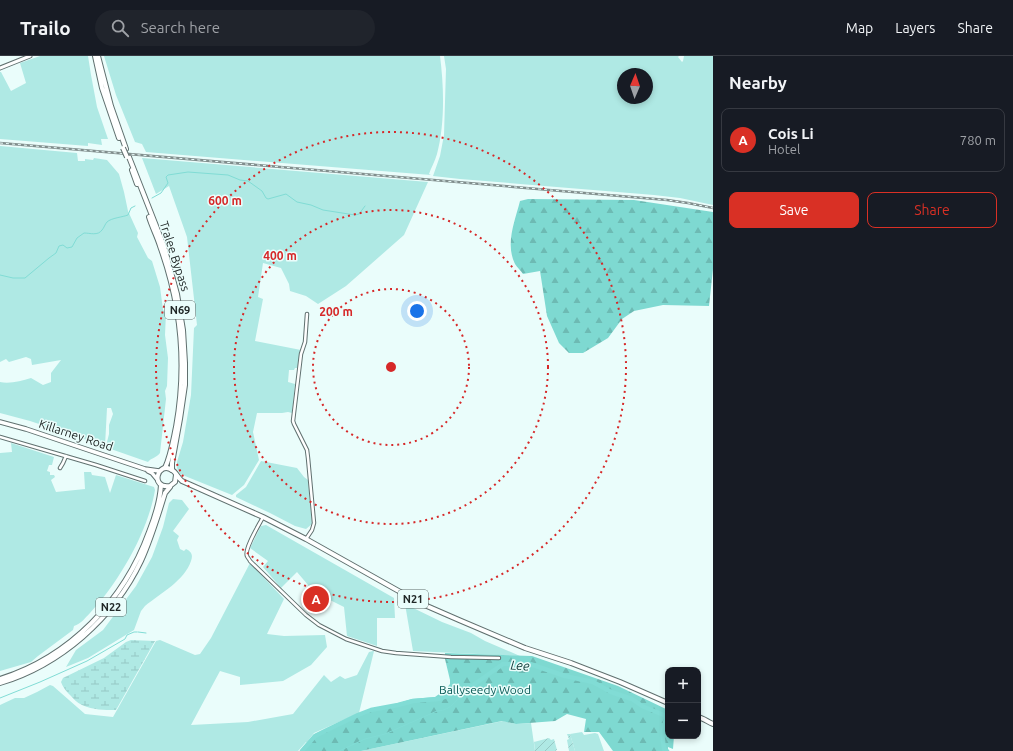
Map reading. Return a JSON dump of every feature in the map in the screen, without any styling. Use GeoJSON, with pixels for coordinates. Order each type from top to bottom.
{"type":"FeatureCollection","features":[{"type":"Feature","properties":{"kind":"main road","name":"Tralee Bypass"},"geometry":{"type":"LineString","coordinates":[[95,56],[108,107],[125,148]]}},
{"type":"Feature","properties":{"kind":"main road","name":"Tralee Bypass"},"geometry":{"type":"LineString","coordinates":[[98,56],[110,106],[160,246],[173,292],[180,329],[182,373],[180,396],[171,451],[165,468]]}},
{"type":"Feature","properties":{"kind":"main road","name":"Tralee Bypass"},"geometry":{"type":"LineString","coordinates":[[128,157],[164,246],[177,294],[183,330],[185,385],[172,470]]}},
{"type":"Feature","properties":{"kind":"main road","name":"Killarney Road"},"geometry":{"type":"LineString","coordinates":[[0,422],[26,429],[145,469],[159,471]]}},
{"type":"Feature","properties":{"kind":"main road"},"geometry":{"type":"LineString","coordinates":[[172,485],[165,487],[159,483],[157,479],[159,471],[165,468],[172,470],[176,474]]}},
{"type":"Feature","properties":{"kind":"main road","name":"Killarney Road"},"geometry":{"type":"LineString","coordinates":[[145,469],[152,473],[157,479]]}},
{"type":"Feature","properties":{"kind":"main road","name":"N21"},"geometry":{"type":"LineString","coordinates":[[176,474],[179,479],[189,485],[263,517],[420,602],[525,648],[624,683],[665,702]]}},
{"type":"Feature","properties":{"kind":"main road","name":"N22"},"geometry":{"type":"LineString","coordinates":[[0,683],[22,675],[43,665],[57,656],[72,646],[107,612],[126,587],[140,562],[150,540],[165,493],[176,479],[176,474]]}},
{"type":"Feature","properties":{"kind":"main road","name":"N22"},"geometry":{"type":"LineString","coordinates":[[0,679],[20,672],[55,653],[82,632],[107,606],[122,586],[137,560],[147,538],[157,510],[161,493],[161,485]]}},
{"type":"Feature","properties":{"kind":"main road","name":"N21"},"geometry":{"type":"LineString","coordinates":[[172,485],[189,485]]}},
{"type":"Feature","properties":{"kind":"main road"},"geometry":{"type":"LineString","coordinates":[[701,719],[713,724]]}},
{"type":"Feature","properties":{"kind":"street"},"geometry":{"type":"LineString","coordinates":[[0,68],[30,56]]}},
{"type":"Feature","properties":{"kind":"street"},"geometry":{"type":"LineString","coordinates":[[306,539],[312,530],[314,523],[308,458],[307,450],[293,421],[301,354],[305,342],[307,314]]}},
{"type":"Feature","properties":{"kind":"street"},"geometry":{"type":"LineString","coordinates":[[0,437],[145,481]]}},
{"type":"Feature","properties":{"kind":"street"},"geometry":{"type":"LineString","coordinates":[[60,468],[66,456]]}},
{"type":"Feature","properties":{"kind":"street"},"geometry":{"type":"LineString","coordinates":[[263,517],[248,546],[246,553],[247,557],[298,608],[323,628],[346,639],[386,652],[413,655],[499,658]]}},
{"type":"Feature","properties":{"kind":"green space"},"geometry":{"type":"Polygon","coordinates":[[[40,56],[88,56],[97,107],[108,139],[101,139],[102,145],[88,143],[88,146],[0,139],[0,72],[11,91],[26,83],[20,63],[40,56]]]}},
{"type":"Feature","properties":{"kind":"green space"},"geometry":{"type":"Polygon","coordinates":[[[104,56],[440,56],[443,93],[443,118],[437,154],[429,174],[431,175],[146,152],[142,144],[135,142],[116,95],[104,56]]]}},
{"type":"Feature","properties":{"kind":"green space"},"geometry":{"type":"Polygon","coordinates":[[[444,56],[679,56],[678,57],[682,62],[684,56],[713,56],[713,205],[680,198],[654,195],[433,176],[440,156],[444,135],[446,69],[444,56]]]}},
{"type":"Feature","properties":{"kind":"green space"},"geometry":{"type":"Polygon","coordinates":[[[0,146],[77,153],[78,161],[85,161],[85,159],[93,160],[94,158],[107,160],[119,174],[128,211],[138,233],[137,237],[148,258],[152,261],[160,287],[163,310],[166,313],[165,335],[168,358],[167,386],[165,391],[166,399],[160,453],[148,462],[108,448],[107,442],[109,425],[113,414],[111,408],[107,408],[105,446],[30,421],[0,413],[0,382],[12,382],[31,378],[43,385],[51,382],[51,373],[61,360],[32,365],[31,359],[26,357],[9,362],[6,359],[0,362],[0,146]]]}},
{"type":"Feature","properties":{"kind":"green space"},"geometry":{"type":"Polygon","coordinates":[[[142,158],[428,182],[404,235],[346,286],[318,304],[306,296],[290,291],[289,284],[281,268],[263,263],[258,297],[263,299],[255,341],[301,350],[297,368],[294,370],[289,370],[288,382],[295,384],[292,413],[257,413],[253,432],[259,460],[244,485],[232,495],[180,474],[177,468],[191,395],[194,328],[197,325],[187,237],[169,186],[156,194],[142,158]]]}},
{"type":"Feature","properties":{"kind":"green space"},"geometry":{"type":"Polygon","coordinates":[[[528,199],[634,200],[713,212],[713,269],[709,306],[663,305],[634,311],[622,319],[608,338],[583,353],[569,353],[559,343],[547,316],[540,271],[523,274],[515,264],[512,256],[512,232],[520,201],[528,199]]]}},
{"type":"Feature","properties":{"kind":"green space"},"geometry":{"type":"Polygon","coordinates":[[[11,443],[54,457],[52,465],[49,465],[47,471],[50,472],[50,475],[54,475],[55,477],[51,480],[56,492],[85,489],[84,472],[91,472],[92,475],[105,477],[110,493],[116,475],[154,487],[155,490],[146,523],[131,556],[101,601],[83,621],[74,626],[73,630],[31,662],[0,671],[0,453],[12,452],[11,443]]]}},
{"type":"Feature","properties":{"kind":"green space"},"geometry":{"type":"Polygon","coordinates":[[[261,461],[297,468],[308,480],[312,524],[306,529],[295,526],[236,497],[236,495],[246,487],[261,461]]]}},
{"type":"Feature","properties":{"kind":"green space"},"geometry":{"type":"Polygon","coordinates":[[[173,499],[182,500],[189,509],[173,531],[179,536],[177,540],[180,549],[184,551],[186,549],[192,554],[192,559],[188,568],[178,581],[145,606],[141,611],[134,630],[88,658],[66,667],[76,650],[103,630],[136,586],[152,557],[163,527],[169,503],[173,499]]]}},
{"type":"Feature","properties":{"kind":"green space"},"geometry":{"type":"Polygon","coordinates":[[[266,525],[394,598],[395,618],[377,618],[377,646],[347,636],[344,607],[314,592],[297,572],[281,588],[263,567],[268,561],[250,548],[261,526],[266,525]]]}},
{"type":"Feature","properties":{"kind":"green space"},"geometry":{"type":"Polygon","coordinates":[[[250,563],[284,599],[267,634],[284,636],[325,635],[327,647],[311,665],[283,681],[240,685],[240,677],[220,671],[191,725],[248,722],[293,714],[324,675],[331,682],[340,676],[345,679],[357,675],[369,652],[374,651],[359,713],[314,733],[298,751],[0,751],[0,705],[15,698],[24,698],[50,685],[85,714],[113,717],[156,641],[160,640],[195,655],[200,654],[211,638],[250,563]]]}},
{"type":"Feature","properties":{"kind":"green space"},"geometry":{"type":"Polygon","coordinates":[[[405,604],[442,622],[471,633],[485,641],[520,656],[413,651],[405,604]]]}},
{"type":"Feature","properties":{"kind":"green space"},"geometry":{"type":"Polygon","coordinates":[[[131,640],[155,641],[116,710],[91,708],[82,705],[65,690],[61,682],[63,678],[104,658],[131,640]]]}},
{"type":"Feature","properties":{"kind":"green space","name":"Ballyseedy Wood"},"geometry":{"type":"Polygon","coordinates":[[[445,653],[532,656],[618,686],[665,709],[665,739],[674,739],[673,749],[668,747],[668,751],[613,751],[599,732],[584,732],[586,719],[567,714],[555,721],[516,724],[502,721],[361,751],[300,751],[315,734],[367,710],[412,699],[435,697],[450,684],[445,653]]]}},
{"type":"Feature","properties":{"kind":"green space"},"geometry":{"type":"Polygon","coordinates":[[[503,721],[516,724],[531,723],[535,751],[361,751],[503,721]]]}},
{"type":"Feature","properties":{"kind":"green space"},"geometry":{"type":"Polygon","coordinates":[[[582,732],[584,735],[595,733],[598,734],[604,751],[575,751],[570,734],[582,732]]]}},
{"type":"Feature","properties":{"kind":"green space"},"geometry":{"type":"Polygon","coordinates":[[[567,734],[570,734],[575,751],[569,751],[567,740],[569,739],[567,734]]]}},
{"type":"Feature","properties":{"kind":"green space"},"geometry":{"type":"Polygon","coordinates":[[[549,738],[551,740],[554,739],[557,750],[535,751],[534,742],[549,738]]]}},
{"type":"Feature","properties":{"kind":"waterway"},"geometry":{"type":"LineString","coordinates":[[152,198],[161,193],[168,183],[166,177],[168,175],[188,172],[228,175],[240,180],[248,181],[262,191],[268,199],[286,194],[297,202],[311,205],[323,210],[355,215],[359,214],[365,206]]}},
{"type":"Feature","properties":{"kind":"waterway"},"geometry":{"type":"LineString","coordinates":[[0,275],[13,278],[25,278],[56,253],[59,246],[63,245],[67,248],[72,247],[77,238],[84,233],[94,234],[100,232],[106,223],[128,215],[131,208],[135,206]]}},
{"type":"Feature","properties":{"kind":"waterway"},"geometry":{"type":"LineString","coordinates":[[0,698],[87,661],[125,639],[127,635],[137,632]]}},
{"type":"Feature","properties":{"kind":"waterway"},"geometry":{"type":"LineString","coordinates":[[138,632],[146,633]]}},
{"type":"Feature","properties":{"kind":"waterway","name":"Lee"},"geometry":{"type":"LineString","coordinates":[[302,751],[315,736],[358,715],[371,710],[413,701],[439,699],[469,688],[503,664],[530,664],[565,676],[593,682],[611,692],[632,699],[642,706],[666,716],[663,737],[664,749],[667,751]]}},
{"type":"Feature","properties":{"kind":"waterway"},"geometry":{"type":"LineString","coordinates":[[339,751],[365,739],[385,734],[437,711],[447,709],[469,688]]}},
{"type":"Feature","properties":{"kind":"railway"},"geometry":{"type":"LineString","coordinates":[[0,143],[667,200],[713,208]]}},
{"type":"Feature","properties":{"kind":"place","name":"Cois Li"},"geometry":{"type":"Point","coordinates":[316,599]}}]}
